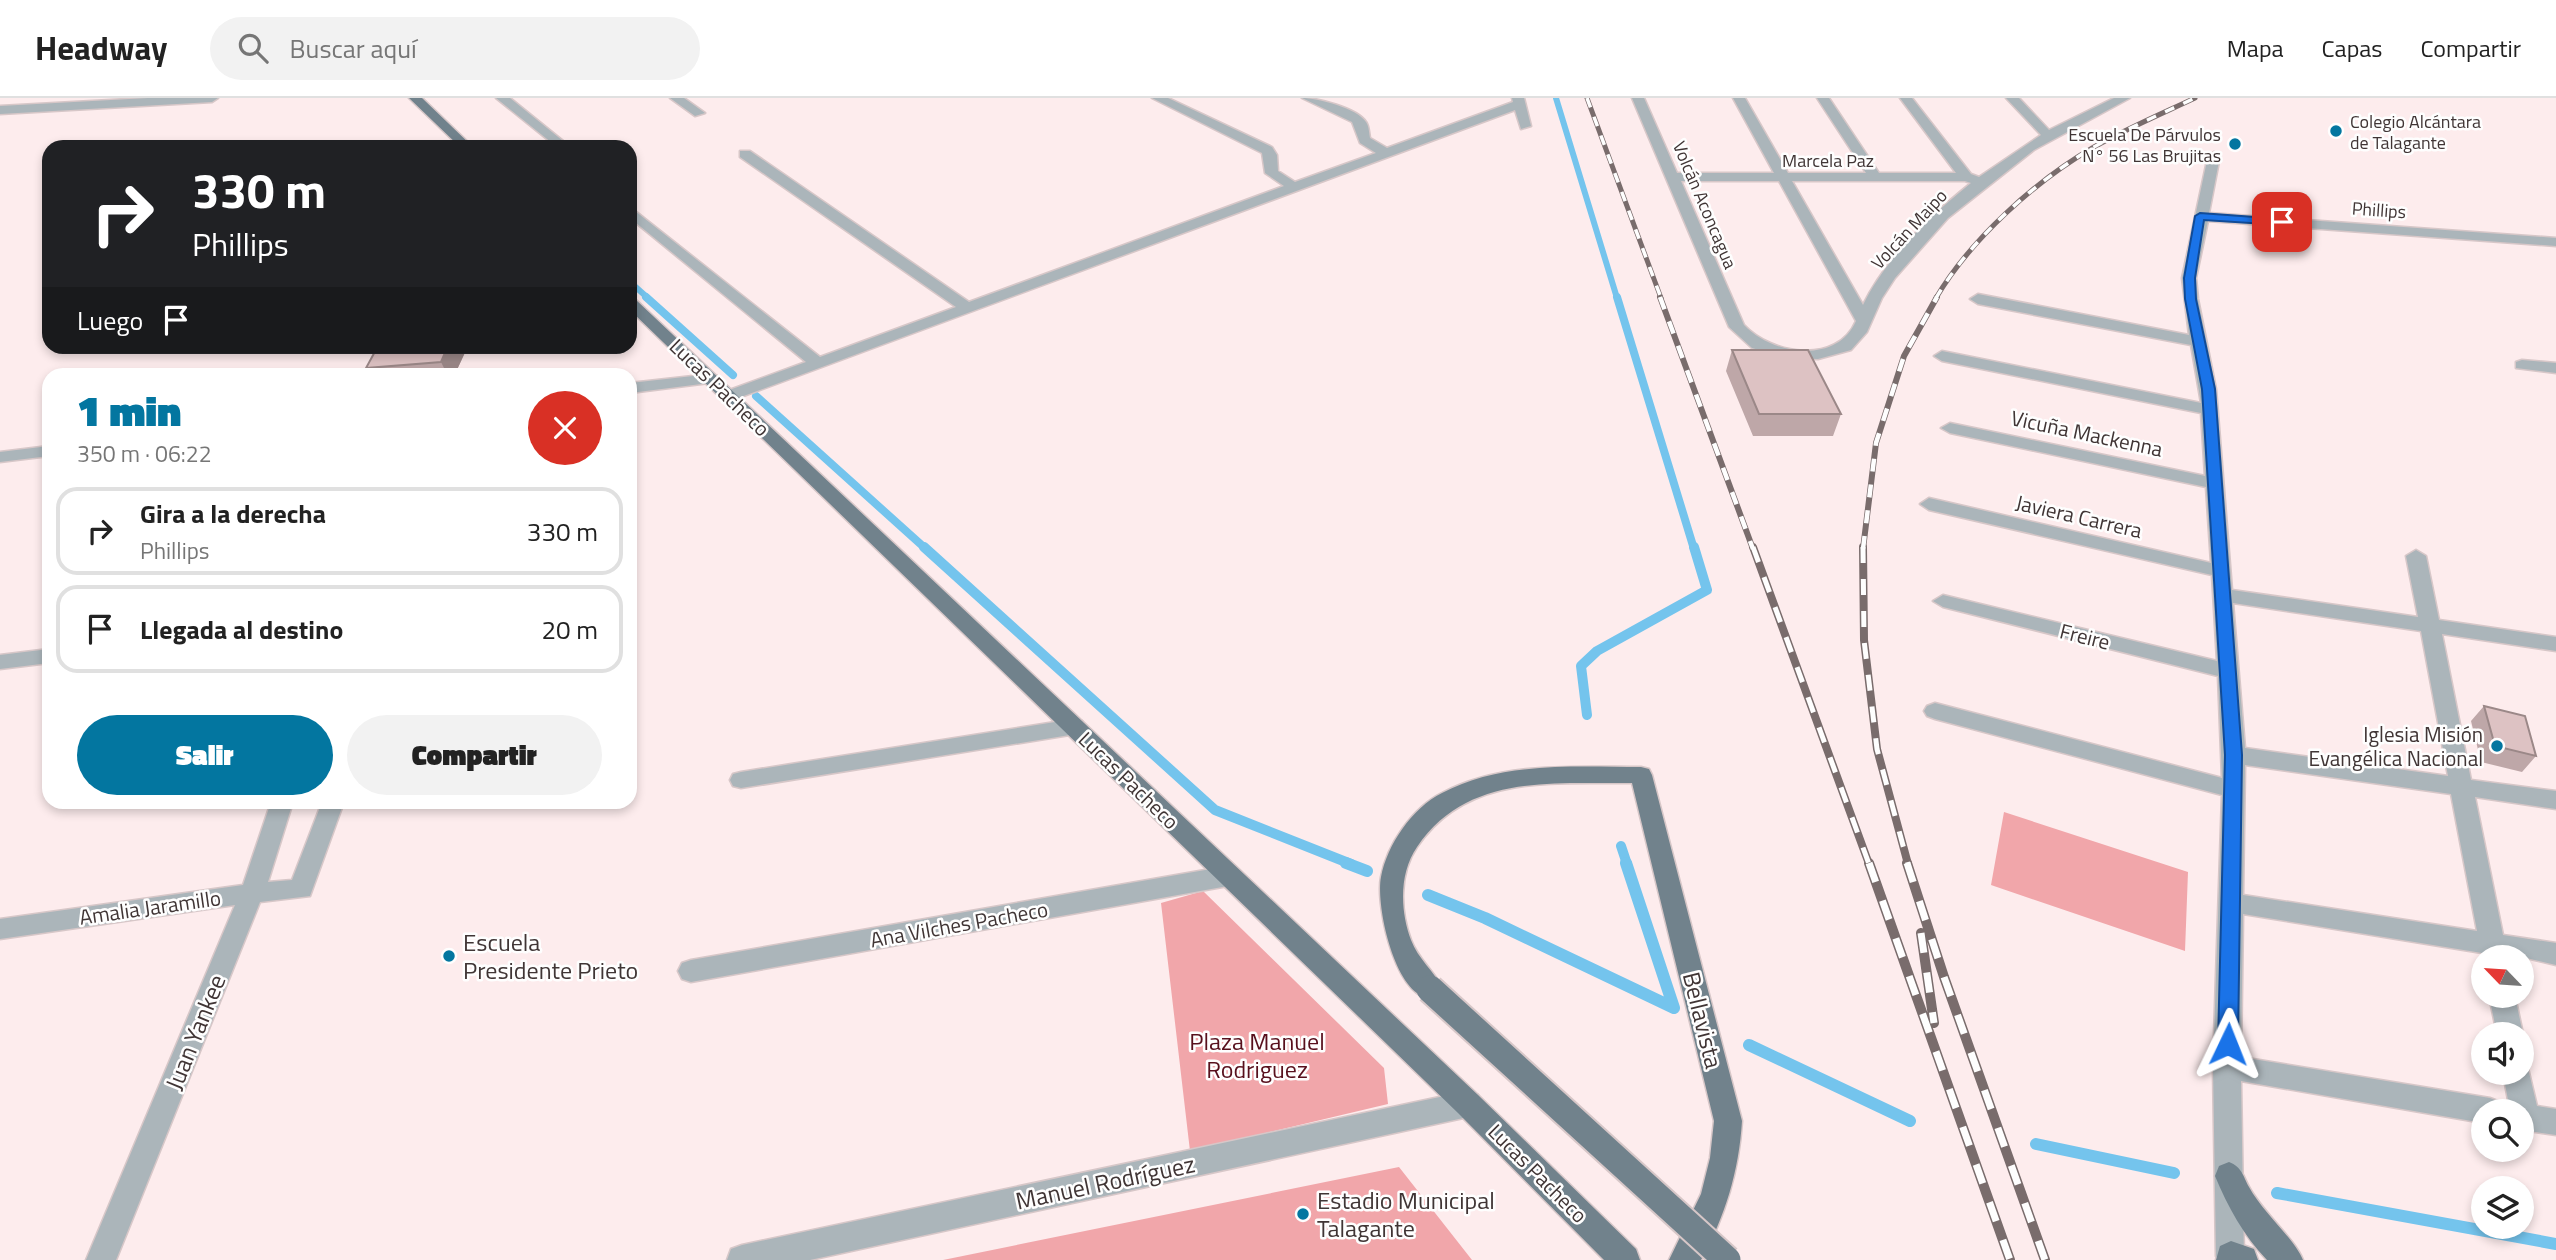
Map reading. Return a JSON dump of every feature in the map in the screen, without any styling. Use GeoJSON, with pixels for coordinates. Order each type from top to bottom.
{"type":"FeatureCollection","features":[{"type":"Feature","properties":{"kind":"main road"},"geometry":{"type":"LineString","coordinates":[[415,98],[460,140]]}},
{"type":"Feature","properties":{"kind":"main road","name":"Lucas Pacheco"},"geometry":{"type":"LineString","coordinates":[[637,309],[1468,1104],[1625,1260]]}},
{"type":"Feature","properties":{"kind":"main road","name":"Bellavista"},"geometry":{"type":"LineString","coordinates":[[1684,1260],[1716,1199],[1724,1165],[1728,1121],[1641,775],[1499,780],[1449,799],[1432,809],[1416,826],[1398,860],[1393,877],[1390,908],[1401,949],[1410,967],[1430,989],[1727,1260]]}},
{"type":"Feature","properties":{"kind":"main road"},"geometry":{"type":"LineString","coordinates":[[2229,1176],[2240,1202],[2257,1228],[2288,1260]]}},
{"type":"Feature","properties":{"kind":"street"},"geometry":{"type":"LineString","coordinates":[[0,110],[212,98]]}},
{"type":"Feature","properties":{"kind":"street"},"geometry":{"type":"LineString","coordinates":[[502,98],[556,140]]}},
{"type":"Feature","properties":{"kind":"street"},"geometry":{"type":"LineString","coordinates":[[676,98],[699,113]]}},
{"type":"Feature","properties":{"kind":"street"},"geometry":{"type":"LineString","coordinates":[[1158,98],[1267,150],[1271,155],[1272,173],[1293,186]]}},
{"type":"Feature","properties":{"kind":"street"},"geometry":{"type":"LineString","coordinates":[[1310,98],[1356,119],[1362,124],[1364,140],[1384,152]]}},
{"type":"Feature","properties":{"kind":"street","name":"Volcán Aconcagua"},"geometry":{"type":"LineString","coordinates":[[1638,98],[1737,327]]}},
{"type":"Feature","properties":{"kind":"street"},"geometry":{"type":"LineString","coordinates":[[1739,98],[1864,321]]}},
{"type":"Feature","properties":{"kind":"street"},"geometry":{"type":"LineString","coordinates":[[1823,98],[1875,177]]}},
{"type":"Feature","properties":{"kind":"street"},"geometry":{"type":"LineString","coordinates":[[1906,98],[1966,177]]}},
{"type":"Feature","properties":{"kind":"street"},"geometry":{"type":"LineString","coordinates":[[2012,98],[2049,137]]}},
{"type":"Feature","properties":{"kind":"street","name":"Volcán Maipo"},"geometry":{"type":"LineString","coordinates":[[1737,327],[1744,337],[1766,348],[1816,353],[1834,351],[1852,343],[1874,297],[1896,267],[1949,211],[1983,183],[2049,137],[2124,98]]}},
{"type":"Feature","properties":{"kind":"street"},"geometry":{"type":"LineString","coordinates":[[730,396],[1384,152],[1499,103],[1519,101],[1525,126]]}},
{"type":"Feature","properties":{"kind":"street"},"geometry":{"type":"LineString","coordinates":[[1499,103],[1504,126]]}},
{"type":"Feature","properties":{"kind":"street"},"geometry":{"type":"LineString","coordinates":[[745,154],[966,307]]}},
{"type":"Feature","properties":{"kind":"street"},"geometry":{"type":"LineString","coordinates":[[2214,156],[2189,278],[2190,299],[2200,342],[2210,410],[2219,571],[2234,755],[2233,903],[2227,1067],[2229,1176],[2235,1259]]}},
{"type":"Feature","properties":{"kind":"street","name":"Marcela Paz"},"geometry":{"type":"LineString","coordinates":[[1672,177],[1966,177],[1983,183]]}},
{"type":"Feature","properties":{"kind":"street","name":"Phillips"},"geometry":{"type":"LineString","coordinates":[[2200,216],[2556,242]]}},
{"type":"Feature","properties":{"kind":"street"},"geometry":{"type":"LineString","coordinates":[[637,217],[816,362]]}},
{"type":"Feature","properties":{"kind":"street"},"geometry":{"type":"LineString","coordinates":[[1978,299],[2200,342]]}},
{"type":"Feature","properties":{"kind":"street"},"geometry":{"type":"LineString","coordinates":[[1942,356],[2210,410]]}},
{"type":"Feature","properties":{"kind":"street"},"geometry":{"type":"LineString","coordinates":[[2522,365],[2556,368]]}},
{"type":"Feature","properties":{"kind":"street"},"geometry":{"type":"LineString","coordinates":[[637,387],[711,379]]}},
{"type":"Feature","properties":{"kind":"street","name":"Vicuña Mackenna"},"geometry":{"type":"LineString","coordinates":[[1950,428],[2214,483]]}},
{"type":"Feature","properties":{"kind":"street"},"geometry":{"type":"LineString","coordinates":[[0,457],[42,452]]}},
{"type":"Feature","properties":{"kind":"street","name":"Javiera Carrera"},"geometry":{"type":"LineString","coordinates":[[1929,504],[2219,571]]}},
{"type":"Feature","properties":{"kind":"street"},"geometry":{"type":"LineString","coordinates":[[2416,556],[2493,945]]}},
{"type":"Feature","properties":{"kind":"street"},"geometry":{"type":"LineString","coordinates":[[2221,595],[2556,644]]}},
{"type":"Feature","properties":{"kind":"street","name":"Freire"},"geometry":{"type":"LineString","coordinates":[[1942,601],[2227,671]]}},
{"type":"Feature","properties":{"kind":"street"},"geometry":{"type":"LineString","coordinates":[[0,662],[42,657]]}},
{"type":"Feature","properties":{"kind":"street"},"geometry":{"type":"LineString","coordinates":[[1935,711],[2234,790]]}},
{"type":"Feature","properties":{"kind":"street"},"geometry":{"type":"LineString","coordinates":[[741,780],[1074,727]]}},
{"type":"Feature","properties":{"kind":"street"},"geometry":{"type":"LineString","coordinates":[[2234,755],[2556,800]]}},
{"type":"Feature","properties":{"kind":"street","name":"Juan Yankee"},"geometry":{"type":"LineString","coordinates":[[101,1260],[252,893],[280,809]]}},
{"type":"Feature","properties":{"kind":"street","name":"Amalia Jaramillo"},"geometry":{"type":"LineString","coordinates":[[0,929],[252,893],[300,889],[330,809]]}},
{"type":"Feature","properties":{"kind":"street","name":"Ana Vilches Pacheco"},"geometry":{"type":"LineString","coordinates":[[691,971],[1228,876]]}},
{"type":"Feature","properties":{"kind":"street"},"geometry":{"type":"LineString","coordinates":[[2233,903],[2471,947]]}},
{"type":"Feature","properties":{"kind":"street"},"geometry":{"type":"LineString","coordinates":[[2534,953],[2556,954]]}},
{"type":"Feature","properties":{"kind":"street"},"geometry":{"type":"LineString","coordinates":[[2227,1067],[2471,1108]]}},
{"type":"Feature","properties":{"kind":"street","name":"Manuel Rodríguez"},"geometry":{"type":"LineString","coordinates":[[742,1260],[1468,1104]]}},
{"type":"Feature","properties":{"kind":"street"},"geometry":{"type":"LineString","coordinates":[[2534,1119],[2556,1122]]}},
{"type":"Feature","properties":{"kind":"green space"},"geometry":{"type":"Polygon","coordinates":[[[2004,812],[2188,872],[2185,951],[1991,885],[2004,812]]]}},
{"type":"Feature","properties":{"kind":"green space","name":"Plaza Manuel Rodriguez"},"geometry":{"type":"Polygon","coordinates":[[[1203,891],[1384,1068],[1388,1104],[1190,1151],[1161,903],[1203,891]]]}},
{"type":"Feature","properties":{"kind":"green space","name":"Estadio Municipal Talagante"},"geometry":{"type":"Polygon","coordinates":[[[1399,1167],[1472,1260],[943,1260],[1399,1167]]]}},
{"type":"Feature","properties":{"kind":"building"},"geometry":{"type":"Polygon","coordinates":[[[1732,350],[1808,350],[1841,414],[1759,414],[1732,350]]]}},
{"type":"Feature","properties":{"kind":"building"},"geometry":{"type":"Polygon","coordinates":[[[374,354],[444,354],[441,362],[366,368],[374,354]]]}},
{"type":"Feature","properties":{"kind":"building"},"geometry":{"type":"Polygon","coordinates":[[[2484,706],[2525,716],[2536,756],[2495,746],[2484,706]]]}},
{"type":"Feature","properties":{"kind":"waterway"},"geometry":{"type":"LineString","coordinates":[[1556,98],[1617,298]]}},
{"type":"Feature","properties":{"kind":"waterway"},"geometry":{"type":"LineString","coordinates":[[637,288],[648,298]]}},
{"type":"Feature","properties":{"kind":"waterway"},"geometry":{"type":"LineString","coordinates":[[646,297],[733,375]]}},
{"type":"Feature","properties":{"kind":"waterway"},"geometry":{"type":"LineString","coordinates":[[1617,297],[1694,549]]}},
{"type":"Feature","properties":{"kind":"waterway"},"geometry":{"type":"LineString","coordinates":[[756,396],[926,549]]}},
{"type":"Feature","properties":{"kind":"waterway"},"geometry":{"type":"LineString","coordinates":[[924,547],[1215,810],[1351,864]]}},
{"type":"Feature","properties":{"kind":"waterway"},"geometry":{"type":"LineString","coordinates":[[1587,715],[1581,666],[1597,651],[1707,590],[1694,547]]}},
{"type":"Feature","properties":{"kind":"waterway"},"geometry":{"type":"LineString","coordinates":[[1621,846],[1627,864]]}},
{"type":"Feature","properties":{"kind":"waterway"},"geometry":{"type":"LineString","coordinates":[[1346,863],[1367,871]]}},
{"type":"Feature","properties":{"kind":"waterway"},"geometry":{"type":"LineString","coordinates":[[1428,895],[1485,918],[1674,1008],[1626,863]]}},
{"type":"Feature","properties":{"kind":"waterway"},"geometry":{"type":"LineString","coordinates":[[1749,1045],[1910,1121]]}},
{"type":"Feature","properties":{"kind":"waterway"},"geometry":{"type":"LineString","coordinates":[[2036,1144],[2174,1173]]}},
{"type":"Feature","properties":{"kind":"waterway"},"geometry":{"type":"LineString","coordinates":[[2277,1193],[2556,1244]]}},
{"type":"Feature","properties":{"kind":"railway"},"geometry":{"type":"LineString","coordinates":[[1587,98],[1661,298]]}},
{"type":"Feature","properties":{"kind":"railway"},"geometry":{"type":"LineString","coordinates":[[1936,298],[1950,276],[1985,234],[2049,177],[2106,140],[2195,98]]}},
{"type":"Feature","properties":{"kind":"railway"},"geometry":{"type":"LineString","coordinates":[[1660,297],[1753,549]]}},
{"type":"Feature","properties":{"kind":"railway"},"geometry":{"type":"LineString","coordinates":[[1863,549],[1876,443],[1904,356],[1937,297]]}},
{"type":"Feature","properties":{"kind":"railway"},"geometry":{"type":"LineString","coordinates":[[1753,547],[1869,864]]}},
{"type":"Feature","properties":{"kind":"railway"},"geometry":{"type":"LineString","coordinates":[[1863,549],[1864,640],[1877,749],[1908,864]]}},
{"type":"Feature","properties":{"kind":"railway"},"geometry":{"type":"LineString","coordinates":[[1869,863],[2010,1260]]}},
{"type":"Feature","properties":{"kind":"railway"},"geometry":{"type":"LineString","coordinates":[[1907,863],[1944,977],[2045,1260]]}},
{"type":"Feature","properties":{"kind":"railway"},"geometry":{"type":"LineString","coordinates":[[1921,933],[1934,1023]]}},
{"type":"Feature","properties":{"kind":"place","name":"Colegio Alcántara de Talagante"},"geometry":{"type":"Point","coordinates":[2336,131]}},
{"type":"Feature","properties":{"kind":"place","name":"Escuela De Párvulos N° 56 Las Brujitas"},"geometry":{"type":"Point","coordinates":[2235,144]}},
{"type":"Feature","properties":{"kind":"place","name":"Iglesia Misión Evangélica Nacional"},"geometry":{"type":"Point","coordinates":[2497,746]}},
{"type":"Feature","properties":{"kind":"place","name":"Escuela Presidente Prieto"},"geometry":{"type":"Point","coordinates":[449,956]}},
{"type":"Feature","properties":{"kind":"place","name":"Estadio Municipal Talagante"},"geometry":{"type":"Point","coordinates":[1303,1214]}},
{"type":"Feature","properties":{"kind":"route"},"geometry":{"type":"LineString","coordinates":[[2228,1044],[2234,755],[2219,571],[2210,410],[2206,370],[2190,299],[2189,278],[2200,216],[2282,222]]}}]}
